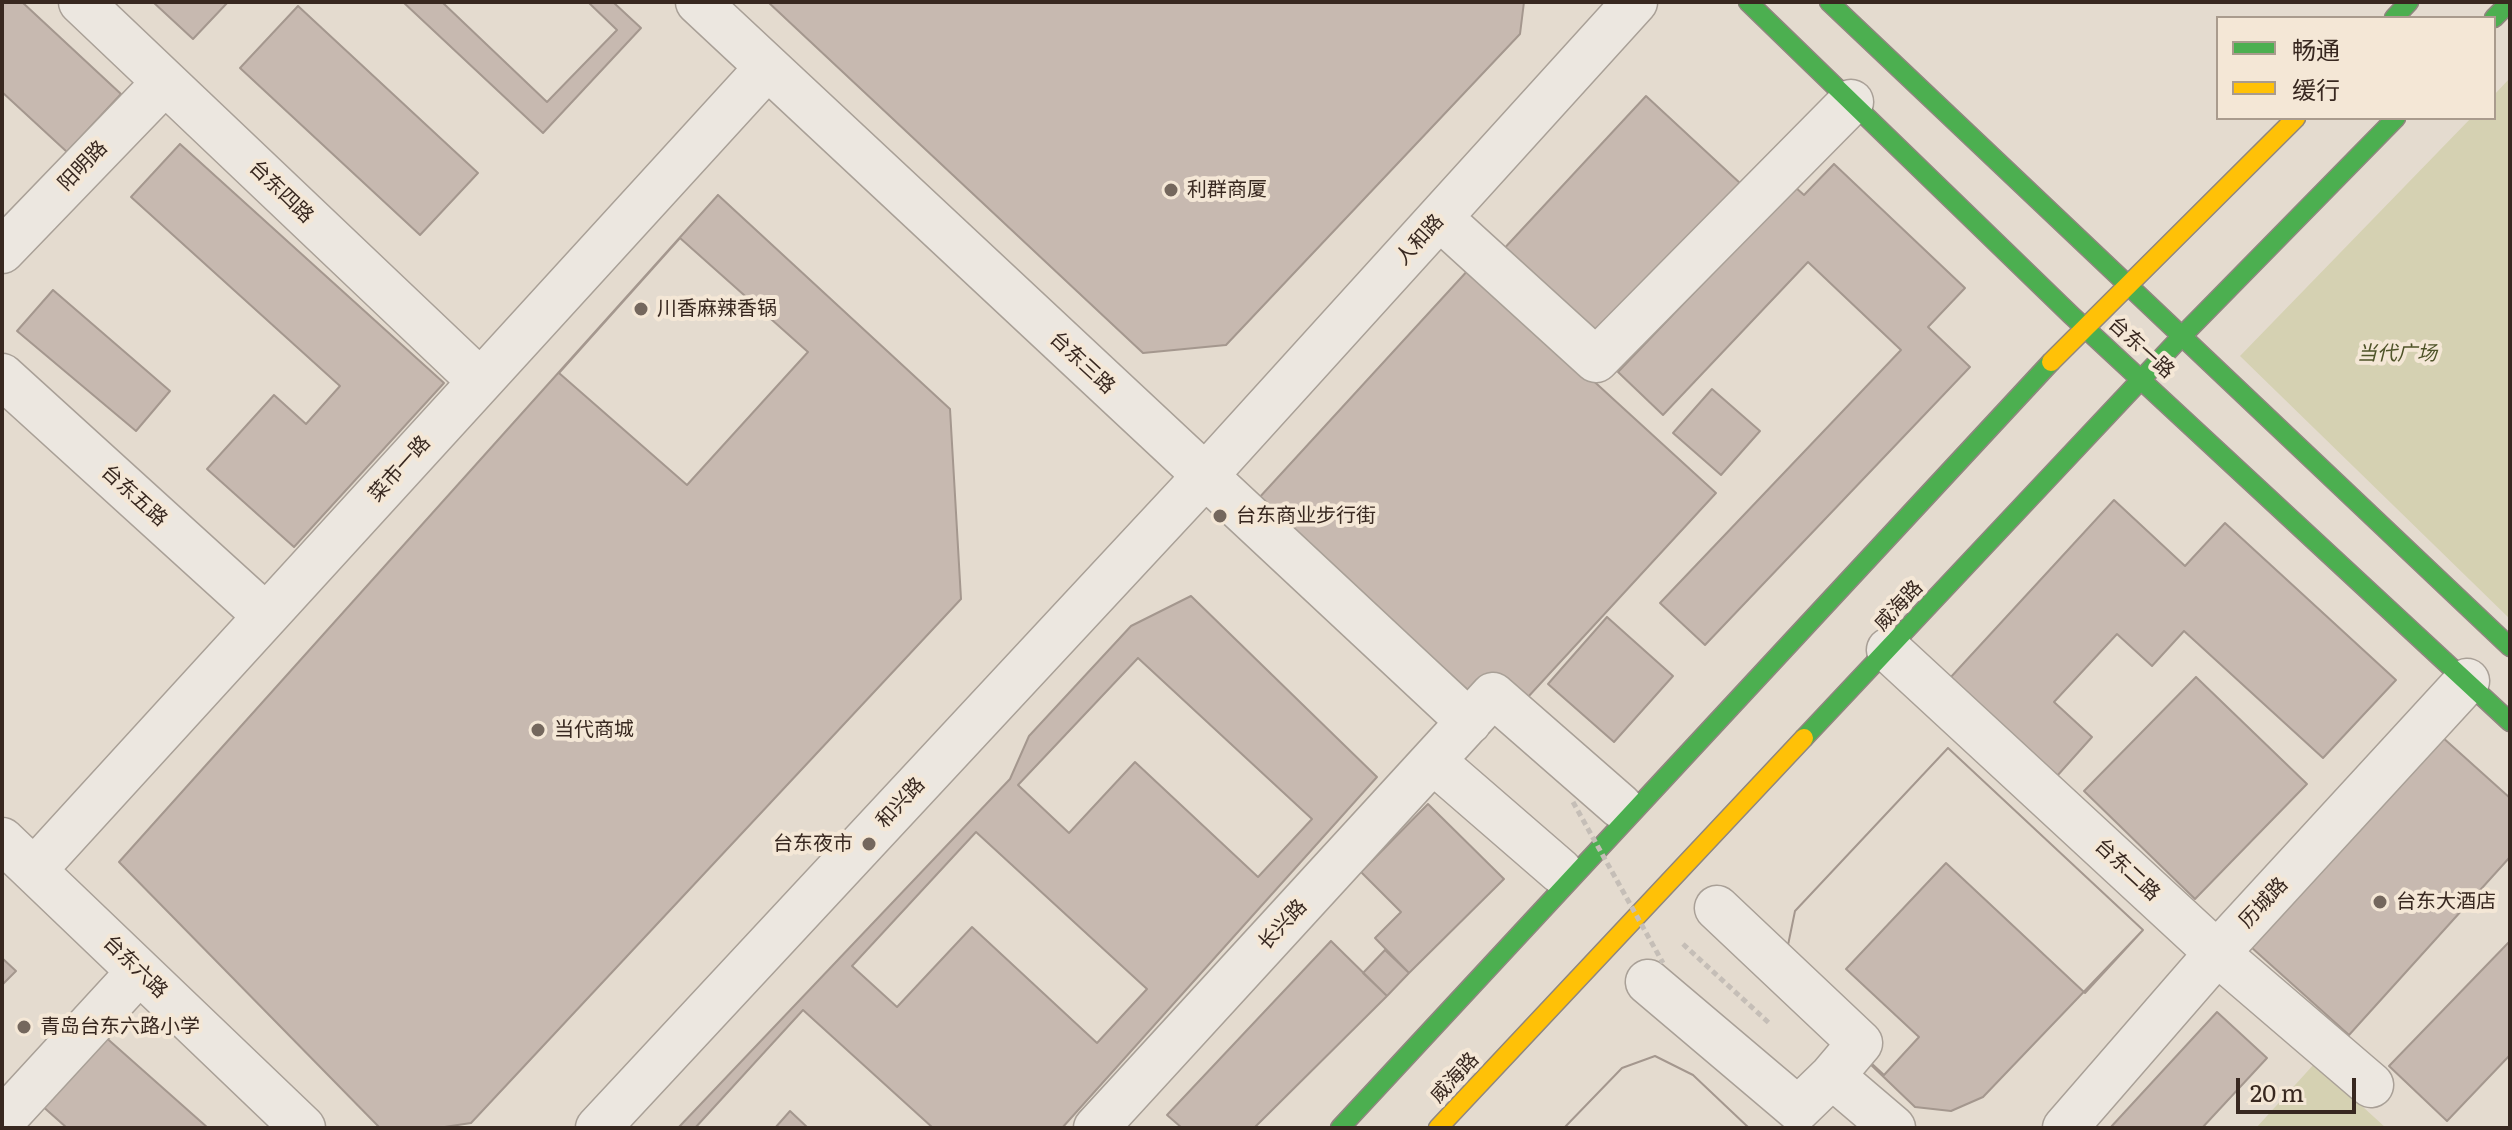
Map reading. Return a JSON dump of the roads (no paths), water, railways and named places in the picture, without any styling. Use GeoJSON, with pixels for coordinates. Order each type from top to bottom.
{"type":"FeatureCollection","features":[{"type":"Feature","properties":{"kind":"main road","name":"台东一路"},"geometry":{"type":"LineString","coordinates":[[1748,2],[2084,327],[2143,378],[2510,722]]}},
{"type":"Feature","properties":{"kind":"main road","name":"台东一路"},"geometry":{"type":"LineString","coordinates":[[1829,2],[2510,647]]}},
{"type":"Feature","properties":{"kind":"main road"},"geometry":{"type":"LineString","coordinates":[[1340,1128],[2084,327],[2130,287],[2294,120]]}},
{"type":"Feature","properties":{"kind":"main road","name":"威海路"},"geometry":{"type":"LineString","coordinates":[[1438,1128],[2182,336],[2394,120]]}},
{"type":"Feature","properties":{"kind":"street","name":"台东四路"},"geometry":{"type":"LineString","coordinates":[[81,2],[480,381]]}},
{"type":"Feature","properties":{"kind":"street","name":"台东三路"},"geometry":{"type":"LineString","coordinates":[[698,2],[766,69],[1469,722]]}},
{"type":"Feature","properties":{"kind":"street","name":"人和路"},"geometry":{"type":"LineString","coordinates":[[1204,477],[1635,2]]}},
{"type":"Feature","properties":{"kind":"street","name":"菜市一路"},"geometry":{"type":"LineString","coordinates":[[34,870],[766,69]]}},
{"type":"Feature","properties":{"kind":"street","name":"阳明路"},"geometry":{"type":"LineString","coordinates":[[2,251],[165,82]]}},
{"type":"Feature","properties":{"kind":"street"},"geometry":{"type":"LineString","coordinates":[[1440,218],[1596,360],[1851,102]]}},
{"type":"Feature","properties":{"kind":"street","name":"台东五路"},"geometry":{"type":"LineString","coordinates":[[2,376],[266,616]]}},
{"type":"Feature","properties":{"kind":"street","name":"和兴路"},"geometry":{"type":"LineString","coordinates":[[598,1128],[1204,477]]}},
{"type":"Feature","properties":{"kind":"street","name":"台东二路"},"geometry":{"type":"LineString","coordinates":[[1889,650],[2217,953],[2371,1085]]}},
{"type":"Feature","properties":{"kind":"street","name":"历城路"},"geometry":{"type":"LineString","coordinates":[[2065,1128],[2217,953],[2467,681]]}},
{"type":"Feature","properties":{"kind":"street","name":"长兴路"},"geometry":{"type":"LineString","coordinates":[[1096,1128],[1493,695],[1620,806]]}},
{"type":"Feature","properties":{"kind":"street"},"geometry":{"type":"LineString","coordinates":[[1433,761],[1560,871]]}},
{"type":"Feature","properties":{"kind":"street","name":"台东六路"},"geometry":{"type":"LineString","coordinates":[[2,840],[303,1128]]}},
{"type":"Feature","properties":{"kind":"street"},"geometry":{"type":"LineString","coordinates":[[1655,973],[1798,1109],[1832,1076],[1860,1043],[1717,908]]}},
{"type":"Feature","properties":{"kind":"street"},"geometry":{"type":"LineString","coordinates":[[2,1121],[139,972]]}},
{"type":"Feature","properties":{"kind":"street"},"geometry":{"type":"LineString","coordinates":[[1832,1076],[1893,1128]]}},
{"type":"Feature","properties":{"kind":"place","name":"利群商厦"},"geometry":{"type":"Point","coordinates":[1171,190]}},
{"type":"Feature","properties":{"kind":"place","name":"川香麻辣香锅"},"geometry":{"type":"Point","coordinates":[641,309]}},
{"type":"Feature","properties":{"kind":"place","name":"台东商业步行街"},"geometry":{"type":"Point","coordinates":[1220,516]}},
{"type":"Feature","properties":{"kind":"place","name":"当代商城"},"geometry":{"type":"Point","coordinates":[538,730]}},
{"type":"Feature","properties":{"kind":"place","name":"台东夜市"},"geometry":{"type":"Point","coordinates":[869,844]}},
{"type":"Feature","properties":{"kind":"place","name":"台东大酒店"},"geometry":{"type":"Point","coordinates":[2380,902]}},
{"type":"Feature","properties":{"kind":"place","name":"青岛台东六路小学"},"geometry":{"type":"Point","coordinates":[24,1027]}},
{"type":"Feature","properties":{"kind":"park label","name":"当代广场"},"geometry":{"type":"Point","coordinates":[2397,354]}}]}
